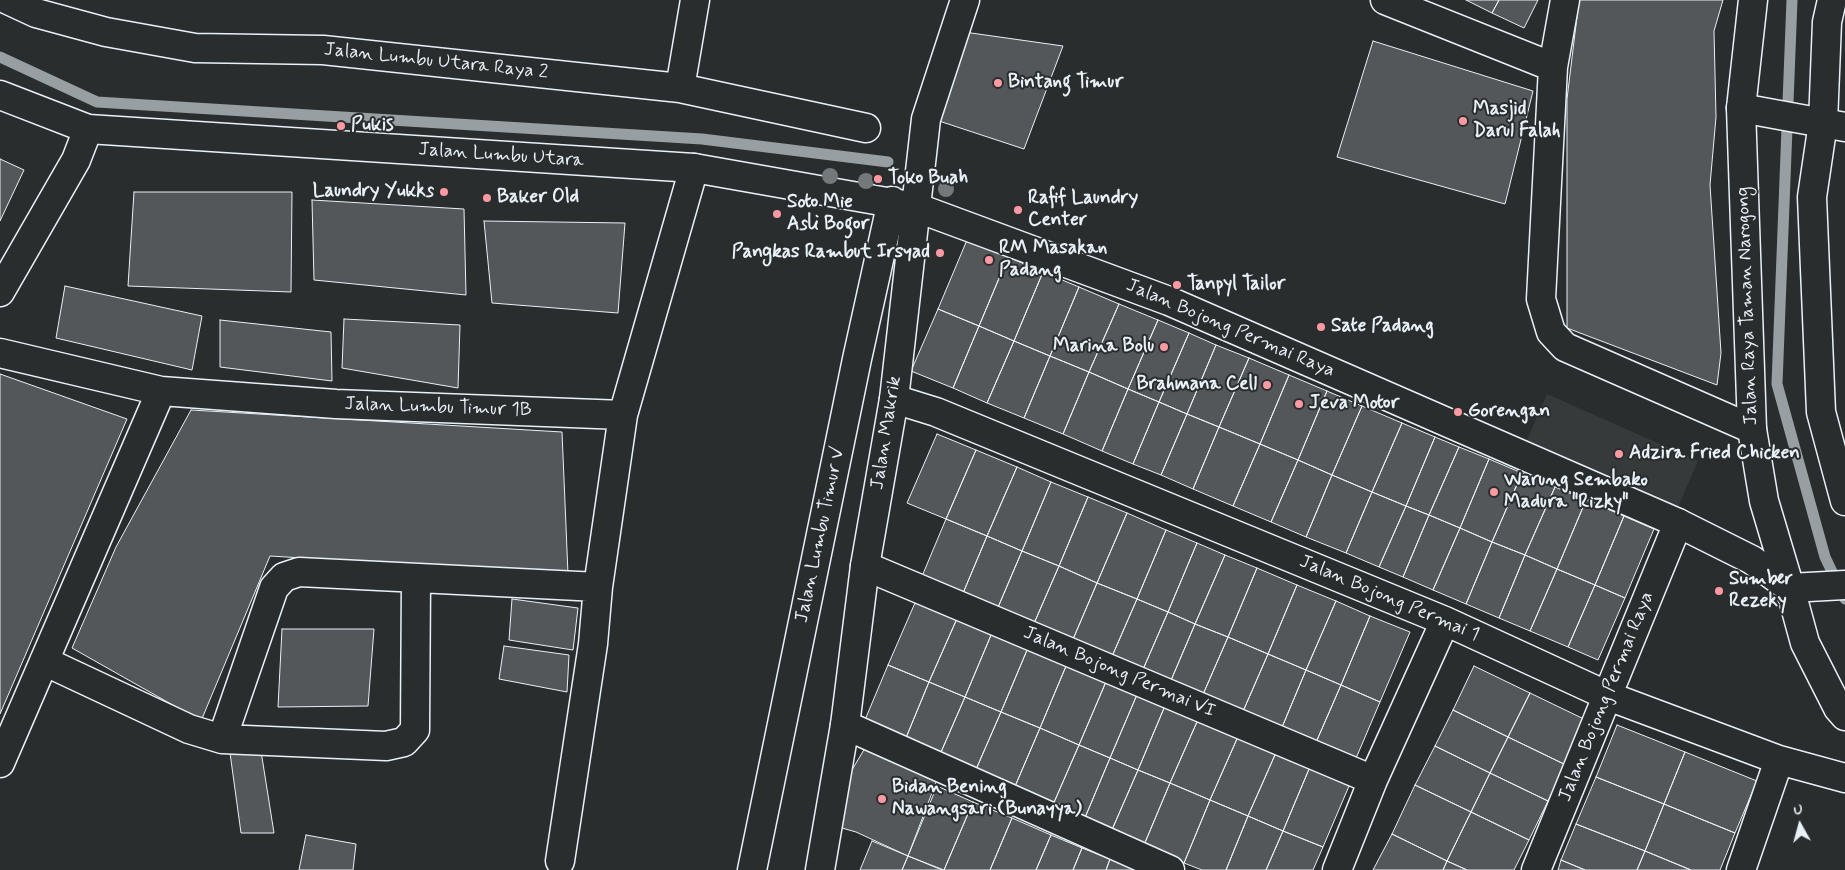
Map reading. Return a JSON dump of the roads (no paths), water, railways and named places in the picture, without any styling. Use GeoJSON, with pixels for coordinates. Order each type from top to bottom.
{"type":"FeatureCollection","features":[{"type":"Feature","properties":{"kind":"street","name":"Jalan Lumbu Utara Raya 2"},"geometry":{"type":"LineString","coordinates":[[8,0],[36,13],[106,32],[195,48],[323,50],[680,88],[866,128]]}},
{"type":"Feature","properties":{"kind":"street"},"geometry":{"type":"LineString","coordinates":[[680,88],[695,0]]}},
{"type":"Feature","properties":{"kind":"street","name":"Jalan Makrik"},"geometry":{"type":"LineString","coordinates":[[820,870],[845,725],[864,566],[894,399],[908,294],[903,204],[926,119],[965,0]]}},
{"type":"Feature","properties":{"kind":"street"},"geometry":{"type":"LineString","coordinates":[[1385,0],[1553,67]]}},
{"type":"Feature","properties":{"kind":"street"},"geometry":{"type":"LineString","coordinates":[[1565,0],[1553,67],[1541,299],[1551,332],[1565,347],[1752,429]]}},
{"type":"Feature","properties":{"kind":"street","name":"Jalan Raya Taman Narogong"},"geometry":{"type":"LineString","coordinates":[[1753,0],[1748,109],[1752,429],[1764,501],[1794,588],[1805,643],[1838,708],[1845,716]]}},
{"type":"Feature","properties":{"kind":"street"},"geometry":{"type":"LineString","coordinates":[[1832,0],[1827,22],[1825,123],[1812,197],[1820,412],[1845,501]]}},
{"type":"Feature","properties":{"kind":"street","name":"Jalan Lumbu Utara"},"geometry":{"type":"LineString","coordinates":[[0,94],[88,129],[694,168],[903,204]]}},
{"type":"Feature","properties":{"kind":"street"},"geometry":{"type":"LineString","coordinates":[[1748,109],[1825,123]]}},
{"type":"Feature","properties":{"kind":"street"},"geometry":{"type":"LineString","coordinates":[[0,292],[76,160],[88,129]]}},
{"type":"Feature","properties":{"kind":"street"},"geometry":{"type":"LineString","coordinates":[[560,861],[593,644],[598,587],[623,415],[694,168]]}},
{"type":"Feature","properties":{"kind":"street","name":"Jalan Bojong Permai Raya"},"geometry":{"type":"LineString","coordinates":[[903,204],[1169,301],[1678,523],[1752,560],[1794,588]]}},
{"type":"Feature","properties":{"kind":"street","name":"Jalan Lumbu Timur V"},"geometry":{"type":"LineString","coordinates":[[752,870],[857,359],[903,204]]}},
{"type":"Feature","properties":{"kind":"street","name":"Jalan Lumbu Timur 1B"},"geometry":{"type":"LineString","coordinates":[[0,353],[161,391],[336,404],[623,415]]}},
{"type":"Feature","properties":{"kind":"street"},"geometry":{"type":"LineString","coordinates":[[0,763],[161,391]]}},
{"type":"Feature","properties":{"kind":"street","name":"Jalan Bojong Permai 1"},"geometry":{"type":"LineString","coordinates":[[894,399],[936,412],[1445,621],[1608,696],[1779,760],[1845,778]]}},
{"type":"Feature","properties":{"kind":"street","name":"Jalan Bojong Permai Raya"},"geometry":{"type":"LineString","coordinates":[[1536,870],[1678,523]]}},
{"type":"Feature","properties":{"kind":"street","name":"Jalan Bojong Permai VI"},"geometry":{"type":"LineString","coordinates":[[864,566],[1373,780]]}},
{"type":"Feature","properties":{"kind":"street"},"geometry":{"type":"LineString","coordinates":[[222,739],[274,588],[284,577],[299,572],[598,587]]}},
{"type":"Feature","properties":{"kind":"street"},"geometry":{"type":"LineString","coordinates":[[44,661],[189,729],[222,739],[386,746],[404,742],[415,730],[416,579]]}},
{"type":"Feature","properties":{"kind":"street"},"geometry":{"type":"LineString","coordinates":[[1794,588],[1845,585]]}},
{"type":"Feature","properties":{"kind":"street"},"geometry":{"type":"LineString","coordinates":[[1337,870],[1373,780],[1445,621]]}},
{"type":"Feature","properties":{"kind":"street"},"geometry":{"type":"LineString","coordinates":[[845,725],[1170,870]]}},
{"type":"Feature","properties":{"kind":"street"},"geometry":{"type":"LineString","coordinates":[[1741,870],[1779,760]]}},
{"type":"Feature","properties":{"kind":"waterway"},"geometry":{"type":"LineString","coordinates":[[1792,0],[1777,384],[1825,557],[1845,599]]}},
{"type":"Feature","properties":{"kind":"waterway"},"geometry":{"type":"LineString","coordinates":[[0,57],[97,102],[702,139],[888,162]]}},
{"type":"Feature","properties":{"kind":"place","name":"Bintang Timur"},"geometry":{"type":"Point","coordinates":[998,83]}},
{"type":"Feature","properties":{"kind":"place","name":"Masjid Darul Falah"},"geometry":{"type":"Point","coordinates":[1463,121]}},
{"type":"Feature","properties":{"kind":"place","name":"Pukis"},"geometry":{"type":"Point","coordinates":[341,126]}},
{"type":"Feature","properties":{"kind":"place","name":"Toko Buah"},"geometry":{"type":"Point","coordinates":[878,179]}},
{"type":"Feature","properties":{"kind":"place","name":"Laundry Yukks"},"geometry":{"type":"Point","coordinates":[444,192]}},
{"type":"Feature","properties":{"kind":"place","name":"Baker Old"},"geometry":{"type":"Point","coordinates":[487,198]}},
{"type":"Feature","properties":{"kind":"place","name":"Rafif Laundry Center"},"geometry":{"type":"Point","coordinates":[1018,210]}},
{"type":"Feature","properties":{"kind":"place","name":"Soto Mie Asli Bogor"},"geometry":{"type":"Point","coordinates":[777,214]}},
{"type":"Feature","properties":{"kind":"place","name":"Pangkas Rambut Irsyad"},"geometry":{"type":"Point","coordinates":[940,253]}},
{"type":"Feature","properties":{"kind":"place","name":"RM Masakan Padang"},"geometry":{"type":"Point","coordinates":[989,260]}},
{"type":"Feature","properties":{"kind":"place","name":"Tanpyl Tailor"},"geometry":{"type":"Point","coordinates":[1177,285]}},
{"type":"Feature","properties":{"kind":"place","name":"Sate Padang"},"geometry":{"type":"Point","coordinates":[1321,327]}},
{"type":"Feature","properties":{"kind":"place","name":"Marina Bolu"},"geometry":{"type":"Point","coordinates":[1164,347]}},
{"type":"Feature","properties":{"kind":"place","name":"Brahmana Cell"},"geometry":{"type":"Point","coordinates":[1267,385]}},
{"type":"Feature","properties":{"kind":"place","name":"Jeva Motor"},"geometry":{"type":"Point","coordinates":[1299,404]}},
{"type":"Feature","properties":{"kind":"place","name":"Gorengan"},"geometry":{"type":"Point","coordinates":[1458,412]}},
{"type":"Feature","properties":{"kind":"place","name":"Adzira Fried Chicken"},"geometry":{"type":"Point","coordinates":[1619,454]}},
{"type":"Feature","properties":{"kind":"place","name":"Warung Sembako Madura \"Rizky\""},"geometry":{"type":"Point","coordinates":[1494,492]}},
{"type":"Feature","properties":{"kind":"place","name":"Sumber Rezeky"},"geometry":{"type":"Point","coordinates":[1719,591]}},
{"type":"Feature","properties":{"kind":"place","name":"Bidan Bening Nawangsari (Bunayya)"},"geometry":{"type":"Point","coordinates":[882,799]}}]}
